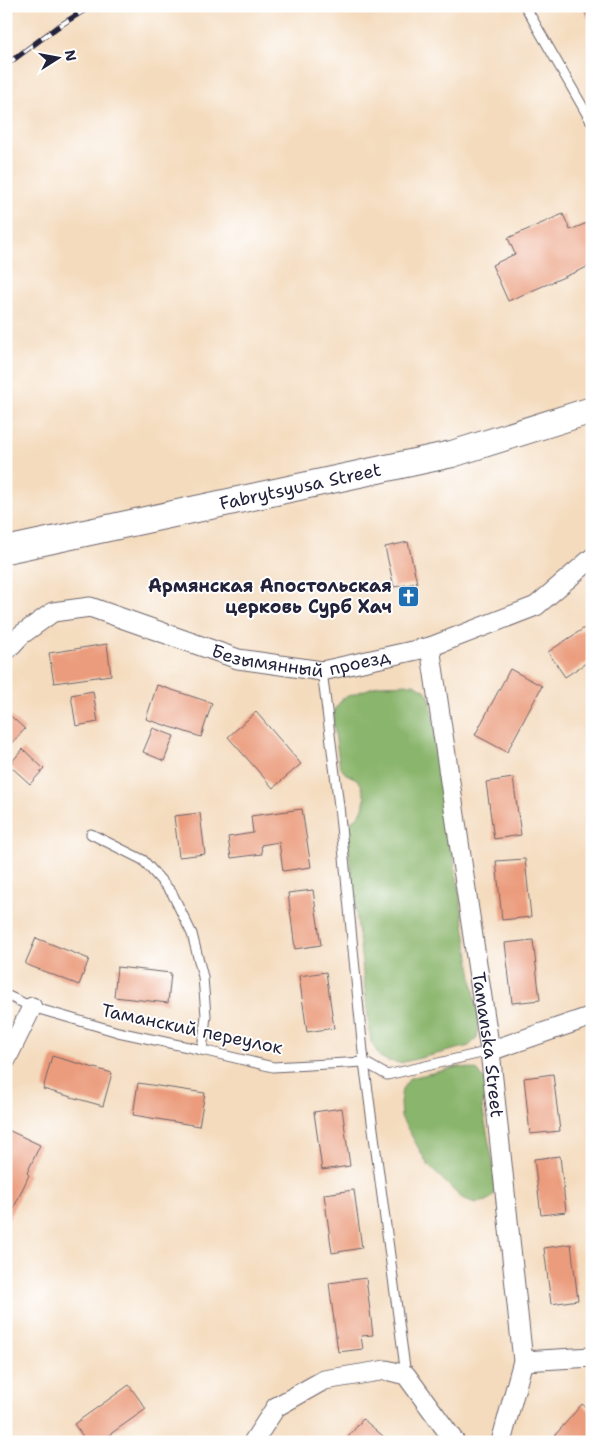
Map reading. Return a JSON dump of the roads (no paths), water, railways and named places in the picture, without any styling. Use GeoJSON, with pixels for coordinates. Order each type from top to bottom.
{"type":"FeatureCollection","features":[{"type":"Feature","properties":{"kind":"main road","name":"Fabrytsyusa Street"},"geometry":{"type":"LineString","coordinates":[[6,550],[452,454],[592,410]]}},
{"type":"Feature","properties":{"kind":"street","name":"Безымянный проезд"},"geometry":{"type":"LineString","coordinates":[[6,651],[21,635],[53,612],[90,607],[238,660],[322,671],[430,648],[536,606],[592,558]]}},
{"type":"Feature","properties":{"kind":"street","name":"Tamanska Street"},"geometry":{"type":"LineString","coordinates":[[430,648],[490,1051],[523,1361],[501,1442]]}},
{"type":"Feature","properties":{"kind":"street"},"geometry":{"type":"LineString","coordinates":[[6,1060],[32,1007]]}},
{"type":"Feature","properties":{"kind":"street"},"geometry":{"type":"LineString","coordinates":[[490,1051],[592,1016]]}},
{"type":"Feature","properties":{"kind":"street"},"geometry":{"type":"LineString","coordinates":[[523,1361],[592,1357]]}},
{"type":"Feature","properties":{"kind":"street"},"geometry":{"type":"LineString","coordinates":[[253,1442],[276,1407],[324,1380],[386,1370],[406,1375],[455,1442]]}},
{"type":"Feature","properties":{"kind":"lane"},"geometry":{"type":"LineString","coordinates":[[525,6],[592,123]]}},
{"type":"Feature","properties":{"kind":"lane"},"geometry":{"type":"LineString","coordinates":[[322,671],[339,806],[364,1062],[406,1375]]}},
{"type":"Feature","properties":{"kind":"lane"},"geometry":{"type":"LineString","coordinates":[[91,834],[143,860],[172,893],[192,934],[203,977],[206,1016],[202,1050]]}},
{"type":"Feature","properties":{"kind":"lane","name":"Таманский переулок"},"geometry":{"type":"LineString","coordinates":[[6,995],[32,1007],[118,1032],[273,1068],[364,1062]]}},
{"type":"Feature","properties":{"kind":"lane"},"geometry":{"type":"LineString","coordinates":[[364,1062],[387,1075],[490,1051]]}},
{"type":"Feature","properties":{"kind":"railway"},"geometry":{"type":"LineString","coordinates":[[6,65],[56,28],[91,6]]}},
{"type":"Feature","properties":{"kind":"place","name":"Армянская Апостольская церковь Сурб Хач"},"geometry":{"type":"Point","coordinates":[408,596]}}]}
